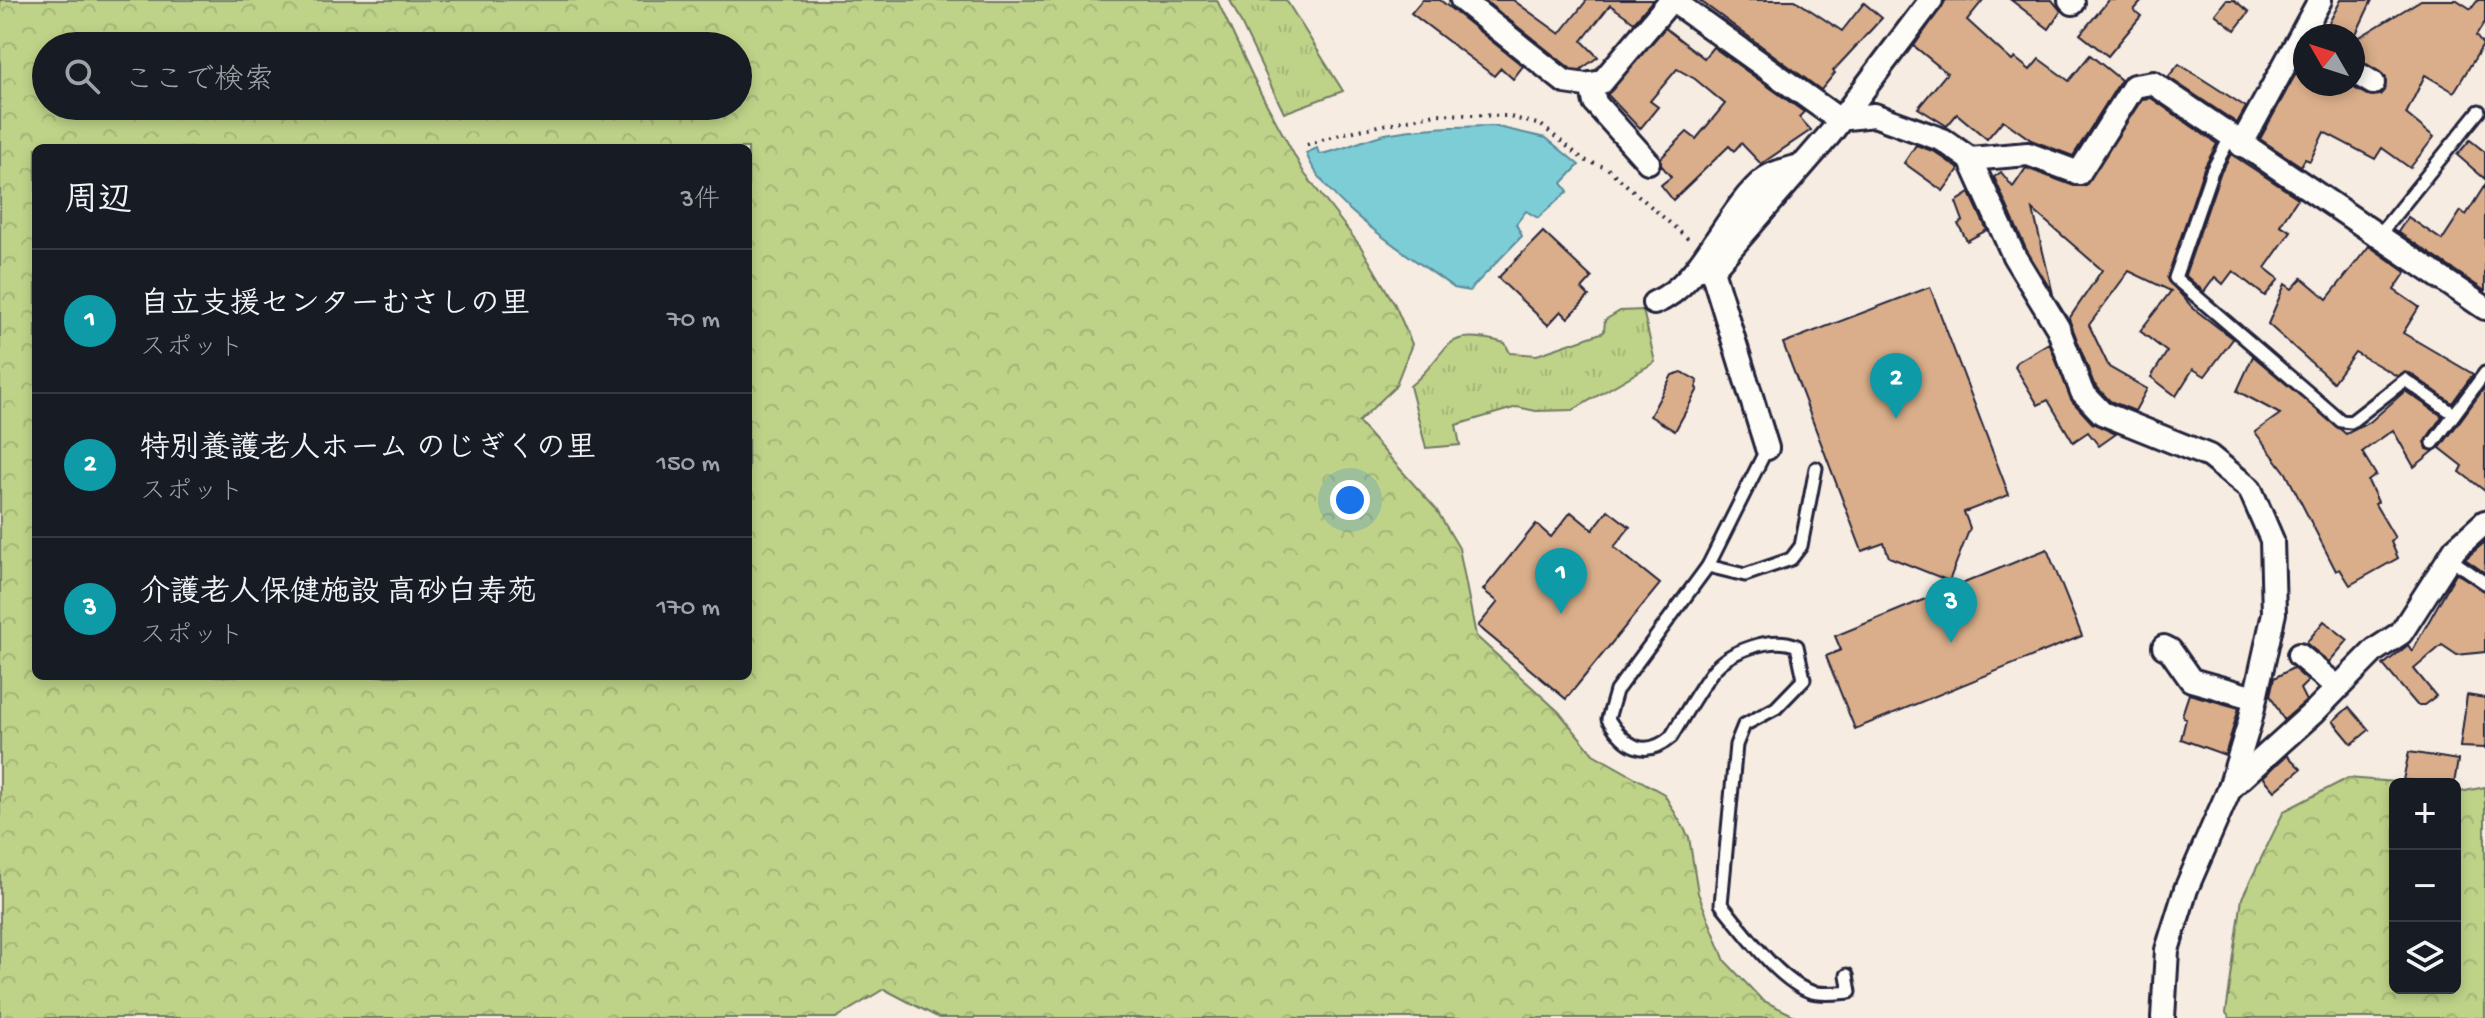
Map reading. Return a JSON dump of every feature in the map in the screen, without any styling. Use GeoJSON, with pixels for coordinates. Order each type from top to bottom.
{"type":"FeatureCollection","features":[{"type":"Feature","properties":{"kind":"street"},"geometry":{"type":"LineString","coordinates":[[1462,0],[1565,82],[1591,84],[1602,82],[1672,0],[1838,119],[1874,115],[1943,140],[1970,159],[2014,256],[2058,328],[2082,392],[2102,413],[2209,456],[2250,489],[2272,540],[2274,613],[2230,788],[2186,889],[2167,950],[2163,1018]]}},
{"type":"Feature","properties":{"kind":"street"},"geometry":{"type":"LineString","coordinates":[[1767,448],[1712,270],[1830,134],[1838,119],[1931,0]]}},
{"type":"Feature","properties":{"kind":"street"},"geometry":{"type":"LineString","coordinates":[[2310,24],[2320,0]]}},
{"type":"Feature","properties":{"kind":"street"},"geometry":{"type":"LineString","coordinates":[[2235,142],[2293,55]]}},
{"type":"Feature","properties":{"kind":"street"},"geometry":{"type":"LineString","coordinates":[[2365,78],[2373,83]]}},
{"type":"Feature","properties":{"kind":"street"},"geometry":{"type":"LineString","coordinates":[[1970,159],[2028,154],[2079,173],[2134,86],[2153,83],[2235,142],[2485,308]]}},
{"type":"Feature","properties":{"kind":"street"},"geometry":{"type":"LineString","coordinates":[[1591,84],[1595,103],[1648,162]]}},
{"type":"Feature","properties":{"kind":"street"},"geometry":{"type":"LineString","coordinates":[[1654,303],[1670,297],[1727,221],[1768,177],[1803,165]]}},
{"type":"Feature","properties":{"kind":"street"},"geometry":{"type":"LineString","coordinates":[[2230,788],[2375,650],[2401,633],[2449,558],[2485,522]]}},
{"type":"Feature","properties":{"kind":"street"},"geometry":{"type":"LineString","coordinates":[[2164,647],[2191,680],[2255,698]]}},
{"type":"Feature","properties":{"kind":"street"},"geometry":{"type":"LineString","coordinates":[[2299,655],[2337,687]]}},
{"type":"Feature","properties":{"kind":"lane"},"geometry":{"type":"LineString","coordinates":[[2378,237],[2479,111]]}},
{"type":"Feature","properties":{"kind":"lane"},"geometry":{"type":"LineString","coordinates":[[2235,142],[2212,171],[2175,278],[2341,421],[2351,422],[2405,380],[2454,414]]}},
{"type":"Feature","properties":{"kind":"lane"},"geometry":{"type":"LineString","coordinates":[[2433,443],[2485,373]]}},
{"type":"Feature","properties":{"kind":"lane"},"geometry":{"type":"LineString","coordinates":[[1767,448],[1708,566],[1616,691],[1608,719],[1619,738],[1632,748],[1646,750],[1661,745],[1671,737],[1714,669],[1763,641],[1784,640],[1797,646],[1804,679],[1776,708],[1744,725],[1736,745],[1721,904],[1759,949],[1798,987],[1816,993],[1850,992],[1847,975]]}},
{"type":"Feature","properties":{"kind":"lane"},"geometry":{"type":"LineString","coordinates":[[1708,566],[1745,575],[1791,559],[1801,546],[1816,468]]}},
{"type":"Feature","properties":{"kind":"lane"},"geometry":{"type":"LineString","coordinates":[[2449,558],[2485,583]]}},
{"type":"Feature","properties":{"kind":"path"},"geometry":{"type":"LineString","coordinates":[[1307,145],[1340,134],[1436,114],[1506,116],[1541,125],[1584,160],[1607,168],[1704,255]]}},
{"type":"Feature","properties":{"kind":"green space"},"geometry":{"type":"Polygon","coordinates":[[[0,0],[1217,0],[1260,92],[1304,173],[1361,247],[1395,305],[1412,344],[1395,387],[1358,422],[1436,509],[1459,548],[1476,636],[1559,712],[1593,754],[1664,794],[1689,837],[1698,893],[1725,961],[1762,1000],[1799,1018],[939,1018],[884,989],[836,1018],[0,1018],[0,0]]]}},
{"type":"Feature","properties":{"kind":"green space"},"geometry":{"type":"Polygon","coordinates":[[[1230,0],[1286,0],[1343,91],[1284,113],[1230,0]]]}},
{"type":"Feature","properties":{"kind":"green space"},"geometry":{"type":"Polygon","coordinates":[[[1643,310],[1655,362],[1573,410],[1536,411],[1517,407],[1456,425],[1460,445],[1426,448],[1410,386],[1449,345],[1468,337],[1484,338],[1505,343],[1510,353],[1537,355],[1604,332],[1605,320],[1620,311],[1643,310]]]}},
{"type":"Feature","properties":{"kind":"green space"},"geometry":{"type":"Polygon","coordinates":[[[2348,778],[2389,781],[2389,994],[2461,994],[2461,792],[2485,787],[2485,1018],[2230,1018],[2226,1013],[2242,898],[2284,811],[2348,778]]]}},
{"type":"Feature","properties":{"kind":"water"},"geometry":{"type":"Polygon","coordinates":[[[1493,126],[1546,138],[1579,165],[1562,183],[1568,191],[1538,218],[1526,211],[1516,224],[1522,236],[1469,291],[1454,288],[1371,228],[1331,191],[1306,153],[1317,148],[1319,154],[1325,153],[1398,132],[1493,126]]]}},
{"type":"Feature","properties":{"kind":"building"},"geometry":{"type":"Polygon","coordinates":[[[1422,0],[1440,0],[1523,66],[1513,79],[1501,68],[1494,76],[1411,13],[1422,0]]]}},
{"type":"Feature","properties":{"kind":"building"},"geometry":{"type":"Polygon","coordinates":[[[1484,0],[1513,0],[1560,34],[1587,0],[1653,0],[1634,22],[1610,5],[1582,41],[1598,57],[1580,70],[1571,69],[1484,0]]]}},
{"type":"Feature","properties":{"kind":"building"},"geometry":{"type":"Polygon","coordinates":[[[1699,0],[1795,0],[1842,31],[1864,3],[1882,18],[1833,71],[1835,73],[1821,90],[1699,0]]]}},
{"type":"Feature","properties":{"kind":"building"},"geometry":{"type":"Polygon","coordinates":[[[1946,0],[1983,0],[1967,20],[2012,61],[2015,58],[2030,70],[2039,59],[2069,81],[2090,55],[2121,80],[2073,156],[2031,140],[2003,120],[1987,139],[1957,114],[1947,126],[1918,108],[1947,73],[1914,46],[1946,0]]]}},
{"type":"Feature","properties":{"kind":"building"},"geometry":{"type":"Polygon","coordinates":[[[2011,0],[2052,0],[2061,11],[2049,29],[2011,0]]]}},
{"type":"Feature","properties":{"kind":"building"},"geometry":{"type":"Polygon","coordinates":[[[2109,0],[2143,0],[2134,10],[2141,16],[2108,56],[2080,34],[2109,0]]]}},
{"type":"Feature","properties":{"kind":"building"},"geometry":{"type":"Polygon","coordinates":[[[2226,0],[2234,0],[2249,12],[2235,30],[2215,14],[2226,0]]]}},
{"type":"Feature","properties":{"kind":"building"},"geometry":{"type":"Polygon","coordinates":[[[2341,0],[2372,0],[2361,24],[2328,24],[2341,0]]]}},
{"type":"Feature","properties":{"kind":"building"},"geometry":{"type":"Polygon","coordinates":[[[2421,0],[2457,0],[2471,9],[2478,0],[2485,0],[2485,22],[2476,36],[2483,45],[2454,92],[2425,75],[2406,114],[2434,137],[2410,168],[2382,148],[2375,159],[2324,132],[2310,161],[2305,159],[2301,166],[2260,139],[2293,79],[2293,96],[2380,95],[2385,89],[2386,77],[2365,64],[2365,34],[2421,0]]]}},
{"type":"Feature","properties":{"kind":"building"},"geometry":{"type":"Polygon","coordinates":[[[1665,28],[1704,58],[1713,47],[1804,112],[1799,117],[1811,130],[1761,164],[1741,143],[1734,151],[1729,146],[1673,200],[1661,185],[1671,177],[1661,165],[1661,158],[1687,132],[1696,139],[1725,104],[1695,79],[1677,69],[1650,101],[1658,107],[1640,129],[1607,94],[1665,28]]]}},
{"type":"Feature","properties":{"kind":"building"},"geometry":{"type":"Polygon","coordinates":[[[2179,64],[2246,107],[2237,123],[2168,77],[2179,64]]]}},
{"type":"Feature","properties":{"kind":"building"},"geometry":{"type":"Polygon","coordinates":[[[2151,98],[2217,144],[2204,168],[2167,279],[2193,308],[2233,339],[2205,376],[2193,369],[2176,396],[2151,377],[2167,352],[2140,331],[2171,291],[2129,271],[2089,325],[2109,367],[2147,389],[2135,411],[2110,401],[2094,384],[2069,319],[2102,270],[2033,210],[2053,294],[2026,249],[1994,177],[2001,172],[2013,187],[2026,168],[2074,186],[2086,185],[2142,99],[2151,98]]]}},
{"type":"Feature","properties":{"kind":"building"},"geometry":{"type":"Polygon","coordinates":[[[2470,140],[2485,152],[2485,179],[2457,155],[2470,140]]]}},
{"type":"Feature","properties":{"kind":"building"},"geometry":{"type":"Polygon","coordinates":[[[1916,145],[1935,152],[1959,169],[1943,191],[1904,163],[1916,145]]]}},
{"type":"Feature","properties":{"kind":"building"},"geometry":{"type":"Polygon","coordinates":[[[2231,154],[2298,198],[2280,225],[2291,231],[2265,268],[2279,279],[2265,296],[2233,271],[2223,284],[2215,277],[2204,292],[2185,275],[2220,174],[2231,154]]]}},
{"type":"Feature","properties":{"kind":"building"},"geometry":{"type":"Polygon","coordinates":[[[2485,185],[2485,291],[2398,232],[2408,217],[2442,240],[2461,211],[2466,215],[2485,185]]]}},
{"type":"Feature","properties":{"kind":"building"},"geometry":{"type":"Polygon","coordinates":[[[1970,193],[1987,230],[1967,241],[1958,224],[1963,221],[1956,202],[1970,193]]]}},
{"type":"Feature","properties":{"kind":"building"},"geometry":{"type":"Polygon","coordinates":[[[1543,232],[1592,278],[1582,289],[1589,296],[1568,318],[1561,311],[1548,325],[1498,278],[1543,232]]]}},
{"type":"Feature","properties":{"kind":"building"},"geometry":{"type":"Polygon","coordinates":[[[2369,246],[2406,272],[2394,290],[2419,307],[2403,333],[2473,374],[2452,403],[2410,373],[2397,376],[2355,352],[2333,382],[2268,324],[2285,284],[2292,289],[2302,278],[2327,299],[2369,246]]]}},
{"type":"Feature","properties":{"kind":"building"},"geometry":{"type":"Polygon","coordinates":[[[1930,287],[2009,495],[1964,512],[1970,528],[1949,581],[1889,557],[1884,543],[1862,551],[1783,343],[1930,287]]]}},
{"type":"Feature","properties":{"kind":"building"},"geometry":{"type":"Polygon","coordinates":[[[2049,343],[2072,401],[2092,423],[2116,434],[2099,446],[2088,432],[2073,442],[2048,400],[2038,405],[2015,367],[2017,362],[2049,343]]]}},
{"type":"Feature","properties":{"kind":"building"},"geometry":{"type":"Polygon","coordinates":[[[2253,356],[2346,434],[2370,422],[2405,391],[2442,416],[2425,441],[2427,449],[2434,451],[2414,467],[2393,430],[2362,452],[2376,475],[2368,481],[2378,502],[2375,504],[2395,538],[2391,542],[2398,558],[2350,585],[2340,569],[2336,571],[2286,473],[2255,432],[2280,414],[2237,391],[2253,356]]]}},
{"type":"Feature","properties":{"kind":"building"},"geometry":{"type":"Polygon","coordinates":[[[1682,372],[1698,381],[1698,389],[1675,431],[1650,416],[1672,375],[1682,372]]]}},
{"type":"Feature","properties":{"kind":"building"},"geometry":{"type":"Polygon","coordinates":[[[2485,387],[2485,491],[2460,472],[2463,466],[2440,448],[2485,387]]]}},
{"type":"Feature","properties":{"kind":"building"},"geometry":{"type":"Polygon","coordinates":[[[1608,510],[1630,527],[1614,547],[1660,584],[1566,699],[1478,626],[1498,602],[1483,590],[1536,524],[1551,537],[1571,512],[1593,530],[1608,510]]]}},
{"type":"Feature","properties":{"kind":"building"},"geometry":{"type":"Polygon","coordinates":[[[2485,542],[2485,573],[2465,559],[2485,542]]]}},
{"type":"Feature","properties":{"kind":"building"},"geometry":{"type":"Polygon","coordinates":[[[2047,549],[2082,636],[1855,729],[1826,656],[1841,650],[1835,636],[2047,549]]]}},
{"type":"Feature","properties":{"kind":"building"},"geometry":{"type":"Polygon","coordinates":[[[2456,573],[2485,591],[2485,652],[2457,655],[2442,645],[2414,669],[2436,696],[2424,705],[2417,705],[2383,665],[2408,645],[2412,651],[2456,573]]]}},
{"type":"Feature","properties":{"kind":"building"},"geometry":{"type":"Polygon","coordinates":[[[2324,621],[2348,640],[2329,662],[2306,643],[2324,621]]]}},
{"type":"Feature","properties":{"kind":"building"},"geometry":{"type":"Polygon","coordinates":[[[2293,668],[2308,681],[2300,689],[2306,701],[2284,720],[2270,695],[2274,678],[2293,668]]]}},
{"type":"Feature","properties":{"kind":"building"},"geometry":{"type":"Polygon","coordinates":[[[2189,694],[2239,708],[2225,755],[2181,739],[2186,719],[2182,715],[2189,694]]]}},
{"type":"Feature","properties":{"kind":"building"},"geometry":{"type":"Polygon","coordinates":[[[2467,695],[2485,698],[2485,748],[2460,747],[2467,695]]]}},
{"type":"Feature","properties":{"kind":"building"},"geometry":{"type":"Polygon","coordinates":[[[2349,707],[2369,730],[2352,744],[2333,721],[2349,707]]]}},
{"type":"Feature","properties":{"kind":"building"},"geometry":{"type":"Polygon","coordinates":[[[2409,752],[2458,760],[2455,778],[2403,778],[2409,752]]]}},
{"type":"Feature","properties":{"kind":"building"},"geometry":{"type":"Polygon","coordinates":[[[2287,755],[2301,769],[2275,791],[2263,777],[2287,755]]]}},
{"type":"Feature","properties":{"kind":"place","name":"特別養護老人ホーム のじぎくの里"},"geometry":{"type":"Point","coordinates":[1896,419]}},
{"type":"Feature","properties":{"kind":"place","name":"自立支援センターむさしの里"},"geometry":{"type":"Point","coordinates":[1561,614]}},
{"type":"Feature","properties":{"kind":"place","name":"介護老人保健施設 高砂白寿苑"},"geometry":{"type":"Point","coordinates":[1951,643]}}]}
